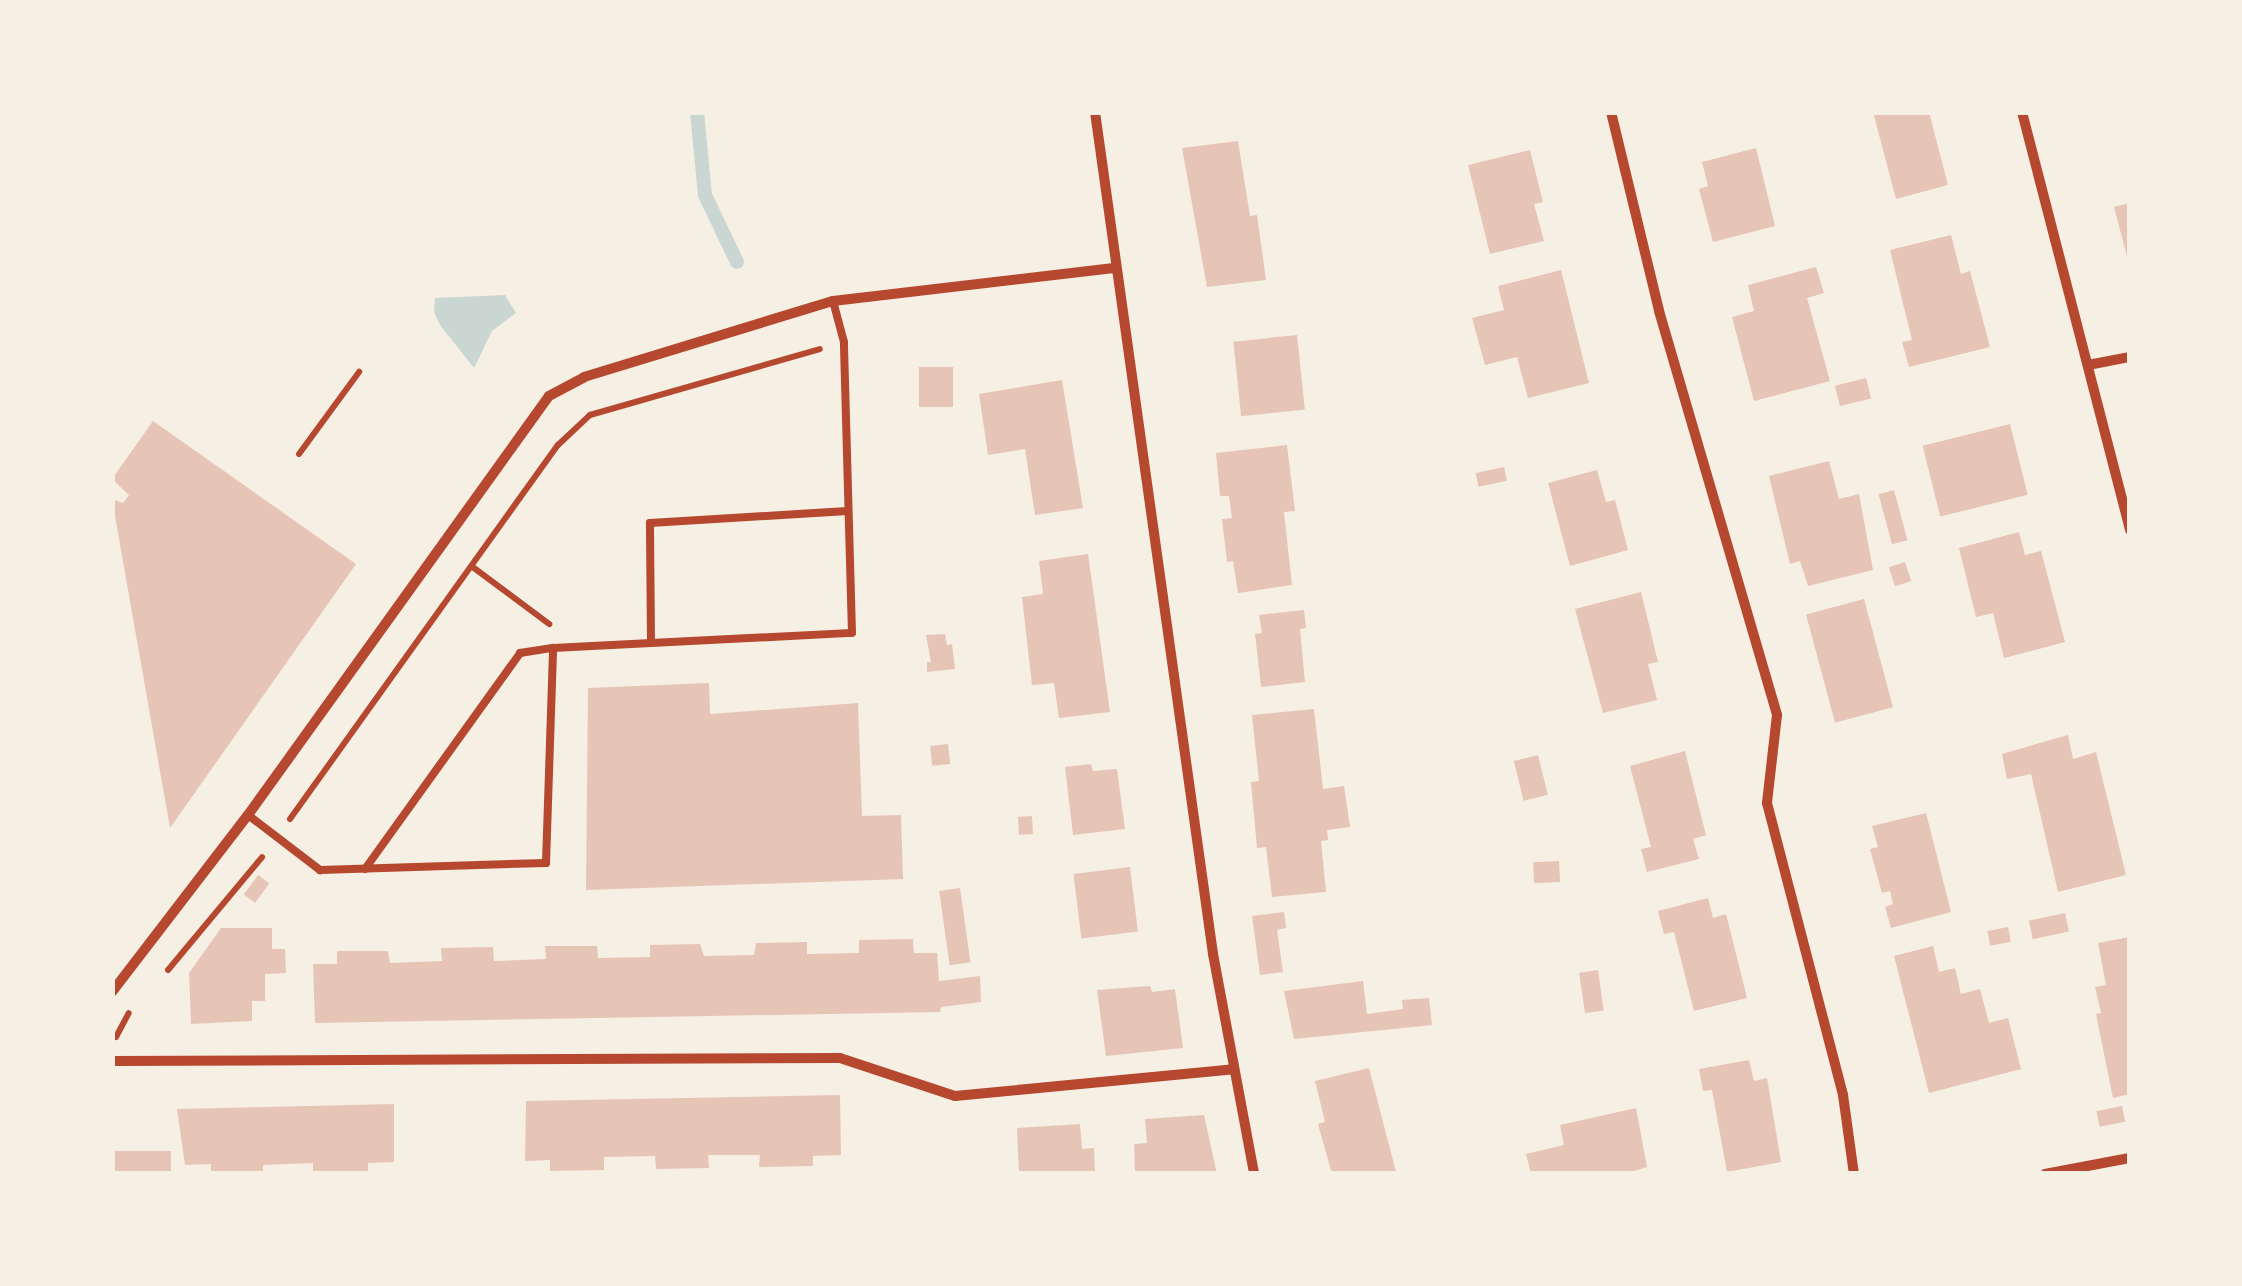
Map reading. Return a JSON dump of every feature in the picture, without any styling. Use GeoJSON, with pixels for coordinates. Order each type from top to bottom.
{"type":"FeatureCollection","features":[{"type":"Feature","properties":{"kind":"street"},"geometry":{"type":"LineString","coordinates":[[1095,112],[1213,954],[1254,1174]]}},
{"type":"Feature","properties":{"kind":"street"},"geometry":{"type":"LineString","coordinates":[[1610,112],[1659,312],[1777,715],[1766,804],[1843,1095],[1854,1174]]}},
{"type":"Feature","properties":{"kind":"street"},"geometry":{"type":"LineString","coordinates":[[2022,112],[2130,530]]}},
{"type":"Feature","properties":{"kind":"street"},"geometry":{"type":"LineString","coordinates":[[112,992],[248,814],[549,396],[584,376],[833,301],[1116,268]]}},
{"type":"Feature","properties":{"kind":"street"},"geometry":{"type":"LineString","coordinates":[[2088,365],[2130,356]]}},
{"type":"Feature","properties":{"kind":"street"},"geometry":{"type":"LineString","coordinates":[[112,1061],[840,1058],[956,1096],[1234,1068]]}},
{"type":"Feature","properties":{"kind":"street"},"geometry":{"type":"LineString","coordinates":[[2045,1174],[2130,1158]]}},
{"type":"Feature","properties":{"kind":"lane"},"geometry":{"type":"LineString","coordinates":[[365,868],[520,653],[578,646],[852,633],[844,342],[833,301]]}},
{"type":"Feature","properties":{"kind":"lane"},"geometry":{"type":"LineString","coordinates":[[651,643],[650,523],[848,511]]}},
{"type":"Feature","properties":{"kind":"lane"},"geometry":{"type":"LineString","coordinates":[[248,814],[320,870],[546,864],[553,648]]}},
{"type":"Feature","properties":{"kind":"path"},"geometry":{"type":"LineString","coordinates":[[166,972],[214,919],[277,836],[474,568],[558,445],[590,415],[844,342]]}},
{"type":"Feature","properties":{"kind":"path"},"geometry":{"type":"LineString","coordinates":[[299,454],[359,372]]}},
{"type":"Feature","properties":{"kind":"path"},"geometry":{"type":"LineString","coordinates":[[474,568],[578,646]]}},
{"type":"Feature","properties":{"kind":"path"},"geometry":{"type":"LineString","coordinates":[[112,1042],[130,1011]]}},
{"type":"Feature","properties":{"kind":"shaded area"},"geometry":{"type":"Polygon","coordinates":[[[505,295],[516,313],[492,331],[474,368],[440,325],[434,312],[435,298],[505,295]]]}},
{"type":"Feature","properties":{"kind":"building"},"geometry":{"type":"Polygon","coordinates":[[[1873,112],[1929,112],[1948,185],[1896,199],[1873,112]]]}},
{"type":"Feature","properties":{"kind":"building"},"geometry":{"type":"Polygon","coordinates":[[[1238,141],[1250,216],[1257,215],[1266,280],[1207,287],[1182,148],[1238,141]]]}},
{"type":"Feature","properties":{"kind":"building"},"geometry":{"type":"Polygon","coordinates":[[[1756,148],[1775,226],[1713,242],[1699,189],[1708,186],[1702,162],[1756,148]]]}},
{"type":"Feature","properties":{"kind":"building"},"geometry":{"type":"Polygon","coordinates":[[[1530,150],[1543,202],[1534,204],[1544,241],[1490,254],[1468,165],[1530,150]]]}},
{"type":"Feature","properties":{"kind":"building"},"geometry":{"type":"Polygon","coordinates":[[[2130,203],[2130,260],[2128,260],[2114,207],[2130,203]]]}},
{"type":"Feature","properties":{"kind":"building"},"geometry":{"type":"Polygon","coordinates":[[[1951,235],[1961,274],[1970,271],[1990,347],[1909,367],[1902,342],[1912,340],[1890,250],[1951,235]]]}},
{"type":"Feature","properties":{"kind":"building"},"geometry":{"type":"Polygon","coordinates":[[[1816,267],[1824,293],[1807,298],[1830,381],[1754,401],[1732,317],[1754,311],[1748,285],[1816,267]]]}},
{"type":"Feature","properties":{"kind":"building"},"geometry":{"type":"Polygon","coordinates":[[[1561,270],[1589,383],[1528,398],[1517,357],[1485,365],[1472,318],[1504,310],[1498,286],[1561,270]]]}},
{"type":"Feature","properties":{"kind":"building"},"geometry":{"type":"Polygon","coordinates":[[[1297,335],[1305,410],[1241,416],[1233,342],[1297,335]]]}},
{"type":"Feature","properties":{"kind":"building"},"geometry":{"type":"Polygon","coordinates":[[[919,367],[953,367],[953,407],[919,407],[919,367]]]}},
{"type":"Feature","properties":{"kind":"building"},"geometry":{"type":"Polygon","coordinates":[[[1866,378],[1871,398],[1840,406],[1835,386],[1866,378]]]}},
{"type":"Feature","properties":{"kind":"building"},"geometry":{"type":"Polygon","coordinates":[[[1062,380],[1083,508],[1035,515],[1025,449],[988,455],[979,394],[1062,380]]]}},
{"type":"Feature","properties":{"kind":"building"},"geometry":{"type":"Polygon","coordinates":[[[153,421],[356,564],[170,828],[112,499],[123,503],[129,495],[112,479],[153,421]]]}},
{"type":"Feature","properties":{"kind":"building"},"geometry":{"type":"Polygon","coordinates":[[[2010,424],[2028,495],[1940,517],[1923,446],[2010,424]]]}},
{"type":"Feature","properties":{"kind":"building"},"geometry":{"type":"Polygon","coordinates":[[[1287,445],[1295,511],[1284,512],[1292,585],[1238,593],[1233,561],[1227,562],[1222,519],[1232,518],[1229,496],[1220,496],[1216,453],[1287,445]]]}},
{"type":"Feature","properties":{"kind":"building"},"geometry":{"type":"Polygon","coordinates":[[[1829,461],[1839,499],[1859,494],[1873,570],[1808,586],[1800,561],[1790,564],[1769,476],[1829,461]]]}},
{"type":"Feature","properties":{"kind":"building"},"geometry":{"type":"Polygon","coordinates":[[[1504,467],[1507,481],[1479,487],[1476,473],[1504,467]]]}},
{"type":"Feature","properties":{"kind":"building"},"geometry":{"type":"Polygon","coordinates":[[[1597,470],[1606,502],[1615,500],[1628,550],[1570,566],[1548,483],[1597,470]]]}},
{"type":"Feature","properties":{"kind":"building"},"geometry":{"type":"Polygon","coordinates":[[[1894,490],[1907,540],[1892,544],[1879,494],[1894,490]]]}},
{"type":"Feature","properties":{"kind":"building"},"geometry":{"type":"Polygon","coordinates":[[[2019,532],[2025,555],[2041,551],[2065,642],[2004,658],[1993,613],[1976,617],[1959,548],[2019,532]]]}},
{"type":"Feature","properties":{"kind":"building"},"geometry":{"type":"Polygon","coordinates":[[[1088,554],[1110,712],[1059,718],[1054,683],[1032,685],[1022,597],[1043,594],[1039,561],[1088,554]]]}},
{"type":"Feature","properties":{"kind":"building"},"geometry":{"type":"Polygon","coordinates":[[[1905,562],[1911,581],[1895,586],[1889,567],[1905,562]]]}},
{"type":"Feature","properties":{"kind":"building"},"geometry":{"type":"Polygon","coordinates":[[[1641,592],[1658,662],[1648,664],[1657,700],[1603,713],[1575,609],[1641,592]]]}},
{"type":"Feature","properties":{"kind":"building"},"geometry":{"type":"Polygon","coordinates":[[[1864,599],[1893,707],[1835,723],[1806,615],[1864,599]]]}},
{"type":"Feature","properties":{"kind":"building"},"geometry":{"type":"Polygon","coordinates":[[[1304,610],[1306,628],[1300,629],[1305,682],[1261,687],[1255,634],[1262,633],[1259,615],[1304,610]]]}},
{"type":"Feature","properties":{"kind":"building"},"geometry":{"type":"Polygon","coordinates":[[[945,634],[947,645],[952,644],[955,669],[927,672],[927,662],[931,662],[926,635],[945,634]]]}},
{"type":"Feature","properties":{"kind":"building"},"geometry":{"type":"Polygon","coordinates":[[[709,683],[710,714],[858,703],[862,816],[901,815],[903,879],[586,890],[588,688],[709,683]]]}},
{"type":"Feature","properties":{"kind":"building"},"geometry":{"type":"Polygon","coordinates":[[[1314,709],[1323,789],[1344,786],[1350,827],[1327,830],[1328,840],[1321,841],[1326,892],[1272,897],[1266,847],[1257,848],[1251,782],[1259,781],[1252,715],[1314,709]]]}},
{"type":"Feature","properties":{"kind":"building"},"geometry":{"type":"Polygon","coordinates":[[[2068,735],[2073,759],[2096,752],[2126,875],[2058,892],[2031,774],[2007,779],[2002,754],[2068,735]]]}},
{"type":"Feature","properties":{"kind":"building"},"geometry":{"type":"Polygon","coordinates":[[[948,744],[950,764],[932,766],[930,746],[948,744]]]}},
{"type":"Feature","properties":{"kind":"building"},"geometry":{"type":"Polygon","coordinates":[[[1685,751],[1706,835],[1693,839],[1699,859],[1647,872],[1641,849],[1651,847],[1630,766],[1685,751]]]}},
{"type":"Feature","properties":{"kind":"building"},"geometry":{"type":"Polygon","coordinates":[[[1538,755],[1548,795],[1524,801],[1514,761],[1538,755]]]}},
{"type":"Feature","properties":{"kind":"building"},"geometry":{"type":"Polygon","coordinates":[[[1091,764],[1093,771],[1117,769],[1125,829],[1073,835],[1065,767],[1091,764]]]}},
{"type":"Feature","properties":{"kind":"building"},"geometry":{"type":"Polygon","coordinates":[[[1926,813],[1951,912],[1891,928],[1885,907],[1893,904],[1890,891],[1882,893],[1870,849],[1878,847],[1872,826],[1926,813]]]}},
{"type":"Feature","properties":{"kind":"building"},"geometry":{"type":"Polygon","coordinates":[[[1032,816],[1033,834],[1019,835],[1018,817],[1032,816]]]}},
{"type":"Feature","properties":{"kind":"building"},"geometry":{"type":"Polygon","coordinates":[[[1559,861],[1560,882],[1534,883],[1533,862],[1559,861]]]}},
{"type":"Feature","properties":{"kind":"building"},"geometry":{"type":"Polygon","coordinates":[[[1130,867],[1138,932],[1081,938],[1073,874],[1130,867]]]}},
{"type":"Feature","properties":{"kind":"building"},"geometry":{"type":"Polygon","coordinates":[[[258,875],[269,883],[255,903],[244,894],[258,875]]]}},
{"type":"Feature","properties":{"kind":"building"},"geometry":{"type":"Polygon","coordinates":[[[960,888],[970,962],[950,965],[939,891],[960,888]]]}},
{"type":"Feature","properties":{"kind":"building"},"geometry":{"type":"Polygon","coordinates":[[[1708,898],[1713,918],[1726,914],[1747,998],[1694,1011],[1674,932],[1664,934],[1658,911],[1708,898]]]}},
{"type":"Feature","properties":{"kind":"building"},"geometry":{"type":"Polygon","coordinates":[[[1284,912],[1286,928],[1277,930],[1283,972],[1260,975],[1252,916],[1284,912]]]}},
{"type":"Feature","properties":{"kind":"building"},"geometry":{"type":"Polygon","coordinates":[[[2065,913],[2069,932],[2033,939],[2029,921],[2065,913]]]}},
{"type":"Feature","properties":{"kind":"building"},"geometry":{"type":"Polygon","coordinates":[[[2008,927],[2011,942],[1990,946],[1987,931],[2008,927]]]}},
{"type":"Feature","properties":{"kind":"building"},"geometry":{"type":"Polygon","coordinates":[[[221,928],[272,928],[272,949],[285,949],[286,973],[265,974],[265,1001],[252,1001],[252,1021],[191,1024],[189,973],[221,928]]]}},
{"type":"Feature","properties":{"kind":"building"},"geometry":{"type":"Polygon","coordinates":[[[2130,937],[2130,1094],[2113,1098],[2096,1014],[2101,1013],[2095,987],[2106,985],[2098,943],[2130,937]]]}},
{"type":"Feature","properties":{"kind":"building"},"geometry":{"type":"Polygon","coordinates":[[[913,939],[914,953],[937,953],[939,981],[980,976],[981,1002],[941,1007],[940,1012],[315,1023],[313,964],[337,964],[337,951],[388,951],[390,963],[442,961],[441,948],[493,947],[494,961],[546,959],[545,946],[597,946],[598,958],[650,957],[650,945],[700,944],[704,956],[754,955],[756,943],[807,942],[807,954],[859,953],[859,940],[913,939]]]}},
{"type":"Feature","properties":{"kind":"building"},"geometry":{"type":"Polygon","coordinates":[[[1933,946],[1939,972],[1955,968],[1961,994],[1980,989],[1989,1023],[2008,1018],[2021,1069],[1929,1093],[1894,956],[1933,946]]]}},
{"type":"Feature","properties":{"kind":"building"},"geometry":{"type":"Polygon","coordinates":[[[1598,970],[1604,1011],[1585,1013],[1579,973],[1598,970]]]}},
{"type":"Feature","properties":{"kind":"building"},"geometry":{"type":"Polygon","coordinates":[[[1363,981],[1367,1014],[1403,1009],[1402,1000],[1429,998],[1432,1025],[1294,1039],[1284,991],[1363,981]]]}},
{"type":"Feature","properties":{"kind":"building"},"geometry":{"type":"Polygon","coordinates":[[[1150,986],[1152,992],[1175,989],[1183,1048],[1106,1056],[1097,990],[1150,986]]]}},
{"type":"Feature","properties":{"kind":"building"},"geometry":{"type":"Polygon","coordinates":[[[1749,1060],[1754,1081],[1767,1078],[1781,1162],[1727,1172],[1712,1090],[1703,1091],[1699,1069],[1749,1060]]]}},
{"type":"Feature","properties":{"kind":"building"},"geometry":{"type":"Polygon","coordinates":[[[1369,1068],[1396,1172],[1332,1174],[1318,1124],[1325,1122],[1315,1081],[1369,1068]]]}},
{"type":"Feature","properties":{"kind":"building"},"geometry":{"type":"Polygon","coordinates":[[[840,1095],[841,1155],[813,1156],[813,1166],[759,1167],[760,1155],[708,1155],[709,1168],[656,1169],[655,1156],[604,1157],[604,1170],[550,1171],[550,1160],[525,1161],[526,1101],[840,1095]]]}},
{"type":"Feature","properties":{"kind":"building"},"geometry":{"type":"Polygon","coordinates":[[[394,1104],[394,1162],[368,1163],[368,1174],[313,1174],[313,1163],[263,1165],[263,1174],[211,1174],[211,1164],[185,1165],[177,1109],[394,1104]]]}},
{"type":"Feature","properties":{"kind":"building"},"geometry":{"type":"Polygon","coordinates":[[[2122,1106],[2125,1122],[2100,1127],[2096,1111],[2122,1106]]]}},
{"type":"Feature","properties":{"kind":"building"},"geometry":{"type":"Polygon","coordinates":[[[1636,1108],[1647,1167],[1624,1174],[1531,1174],[1526,1154],[1564,1145],[1560,1125],[1636,1108]]]}},
{"type":"Feature","properties":{"kind":"building"},"geometry":{"type":"Polygon","coordinates":[[[1204,1115],[1217,1174],[1135,1174],[1134,1144],[1147,1143],[1145,1119],[1204,1115]]]}},
{"type":"Feature","properties":{"kind":"building"},"geometry":{"type":"Polygon","coordinates":[[[1080,1124],[1082,1149],[1094,1148],[1095,1174],[1019,1174],[1017,1128],[1080,1124]]]}},
{"type":"Feature","properties":{"kind":"building"},"geometry":{"type":"Polygon","coordinates":[[[112,1151],[171,1151],[171,1174],[112,1174],[112,1151]]]}},
{"type":"Feature","properties":{"kind":"waterway"},"geometry":{"type":"LineString","coordinates":[[697,112],[705,195],[737,262]]}}]}
